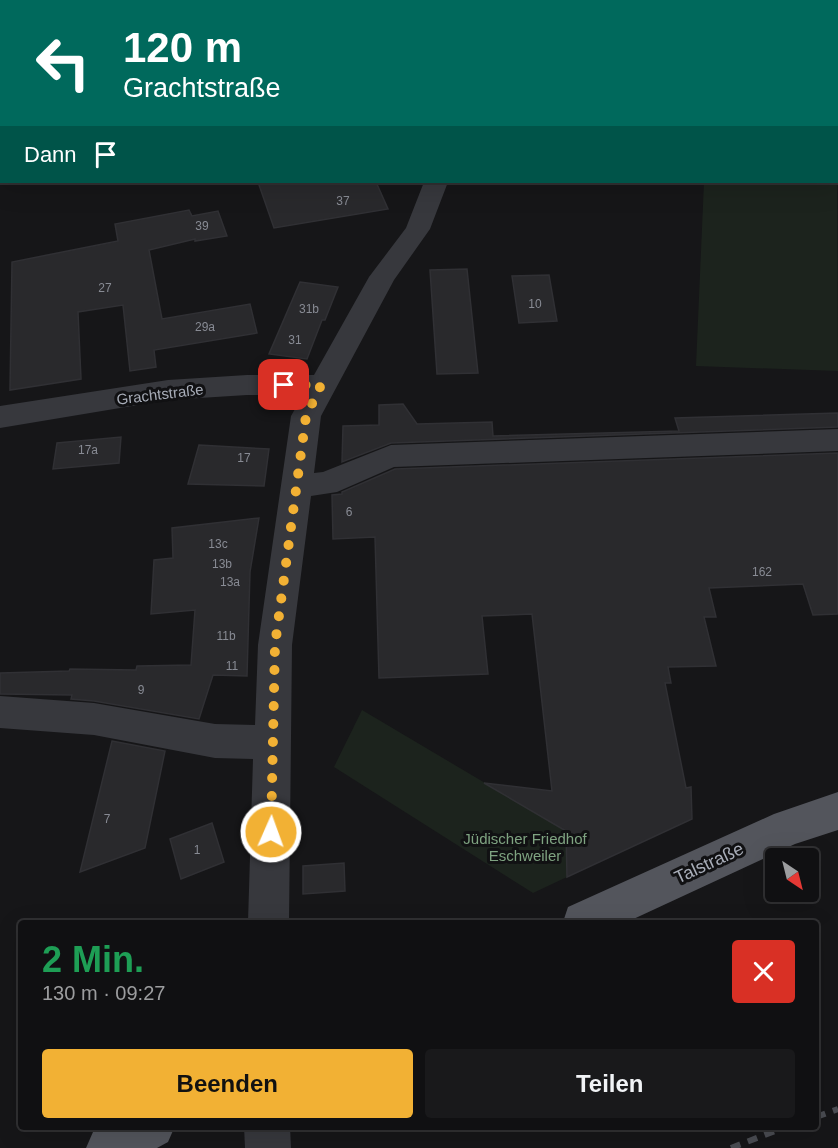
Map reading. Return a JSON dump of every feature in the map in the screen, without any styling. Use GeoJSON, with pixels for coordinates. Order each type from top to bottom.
{"type":"FeatureCollection","features":[{"type":"Feature","properties":{"kind":"main road","name":"Talstraße"},"geometry":{"type":"LineString","coordinates":[[587,920],[788,827],[838,811]]}},
{"type":"Feature","properties":{"kind":"main road"},"geometry":{"type":"LineString","coordinates":[[109,1148],[144,1130]]}},
{"type":"Feature","properties":{"kind":"street"},"geometry":{"type":"LineString","coordinates":[[268,920],[275,645],[306,416],[382,277],[418,229],[436,183]]}},
{"type":"Feature","properties":{"kind":"street","name":"Grachtstraße"},"geometry":{"type":"LineString","coordinates":[[0,417],[168,390],[247,385],[321,385]]}},
{"type":"Feature","properties":{"kind":"street"},"geometry":{"type":"LineString","coordinates":[[297,485],[326,484],[391,456],[838,440]]}},
{"type":"Feature","properties":{"kind":"street"},"geometry":{"type":"LineString","coordinates":[[0,712],[94,719],[215,741],[273,742]]}},
{"type":"Feature","properties":{"kind":"street"},"geometry":{"type":"LineString","coordinates":[[267,1130],[268,1148]]}},
{"type":"Feature","properties":{"kind":"green space"},"geometry":{"type":"Polygon","coordinates":[[[704,183],[837,183],[838,371],[696,366],[704,183]]]}},
{"type":"Feature","properties":{"kind":"green space","name":"Jüdischer Friedhof Eschweiler"},"geometry":{"type":"Polygon","coordinates":[[[362,710],[566,831],[567,877],[533,893],[334,767],[362,710]]]}},
{"type":"Feature","properties":{"kind":"building"},"geometry":{"type":"Polygon","coordinates":[[[258,183],[376,183],[388,209],[274,228],[258,183]]]}},
{"type":"Feature","properties":{"kind":"building"},"geometry":{"type":"Polygon","coordinates":[[[189,210],[192,216],[218,211],[227,236],[195,241],[195,239],[149,250],[162,319],[250,304],[257,333],[154,350],[156,367],[130,371],[123,305],[78,312],[81,379],[10,390],[12,262],[118,241],[115,224],[189,210]]]}},
{"type":"Feature","properties":{"kind":"building"},"geometry":{"type":"Polygon","coordinates":[[[467,269],[478,373],[437,374],[430,270],[467,269]]]}},
{"type":"Feature","properties":{"kind":"building"},"geometry":{"type":"Polygon","coordinates":[[[549,275],[557,321],[519,323],[512,276],[549,275]]]}},
{"type":"Feature","properties":{"kind":"building"},"geometry":{"type":"Polygon","coordinates":[[[300,282],[338,287],[307,359],[269,354],[300,282]]]}},
{"type":"Feature","properties":{"kind":"building"},"geometry":{"type":"Polygon","coordinates":[[[403,404],[417,424],[492,422],[493,436],[679,431],[675,418],[838,413],[838,427],[391,443],[342,462],[343,426],[379,425],[379,405],[403,404]]]}},
{"type":"Feature","properties":{"kind":"building"},"geometry":{"type":"Polygon","coordinates":[[[121,437],[119,463],[53,469],[57,443],[121,437]]]}},
{"type":"Feature","properties":{"kind":"building"},"geometry":{"type":"Polygon","coordinates":[[[199,445],[269,449],[264,486],[188,484],[199,445]]]}},
{"type":"Feature","properties":{"kind":"building"},"geometry":{"type":"Polygon","coordinates":[[[838,453],[838,614],[813,615],[803,584],[709,588],[716,617],[704,617],[716,666],[668,667],[671,683],[665,683],[686,788],[691,787],[692,819],[567,877],[566,831],[484,783],[552,791],[532,614],[482,616],[488,674],[379,678],[375,537],[333,539],[332,495],[342,494],[342,492],[395,469],[838,453]]]}},
{"type":"Feature","properties":{"kind":"building"},"geometry":{"type":"Polygon","coordinates":[[[259,518],[250,572],[247,676],[213,675],[199,719],[71,699],[72,695],[0,694],[0,673],[69,671],[70,669],[136,670],[137,666],[191,665],[195,610],[151,614],[154,560],[173,558],[172,528],[259,518]]]}},
{"type":"Feature","properties":{"kind":"building"},"geometry":{"type":"Polygon","coordinates":[[[112,741],[165,751],[145,848],[80,872],[112,741]]]}},
{"type":"Feature","properties":{"kind":"building"},"geometry":{"type":"Polygon","coordinates":[[[212,823],[224,862],[181,879],[170,839],[212,823]]]}},
{"type":"Feature","properties":{"kind":"building"},"geometry":{"type":"Polygon","coordinates":[[[344,863],[345,891],[303,894],[303,866],[344,863]]]}},
{"type":"Feature","properties":{"kind":"railway"},"geometry":{"type":"LineString","coordinates":[[819,1116],[838,1109]]}},
{"type":"Feature","properties":{"kind":"railway"},"geometry":{"type":"LineString","coordinates":[[731,1148],[778,1130]]}},
{"type":"Feature","properties":{"kind":"route"},"geometry":{"type":"LineString","coordinates":[[271,832],[275,645],[306,416],[321,385],[284,385]]}}]}
